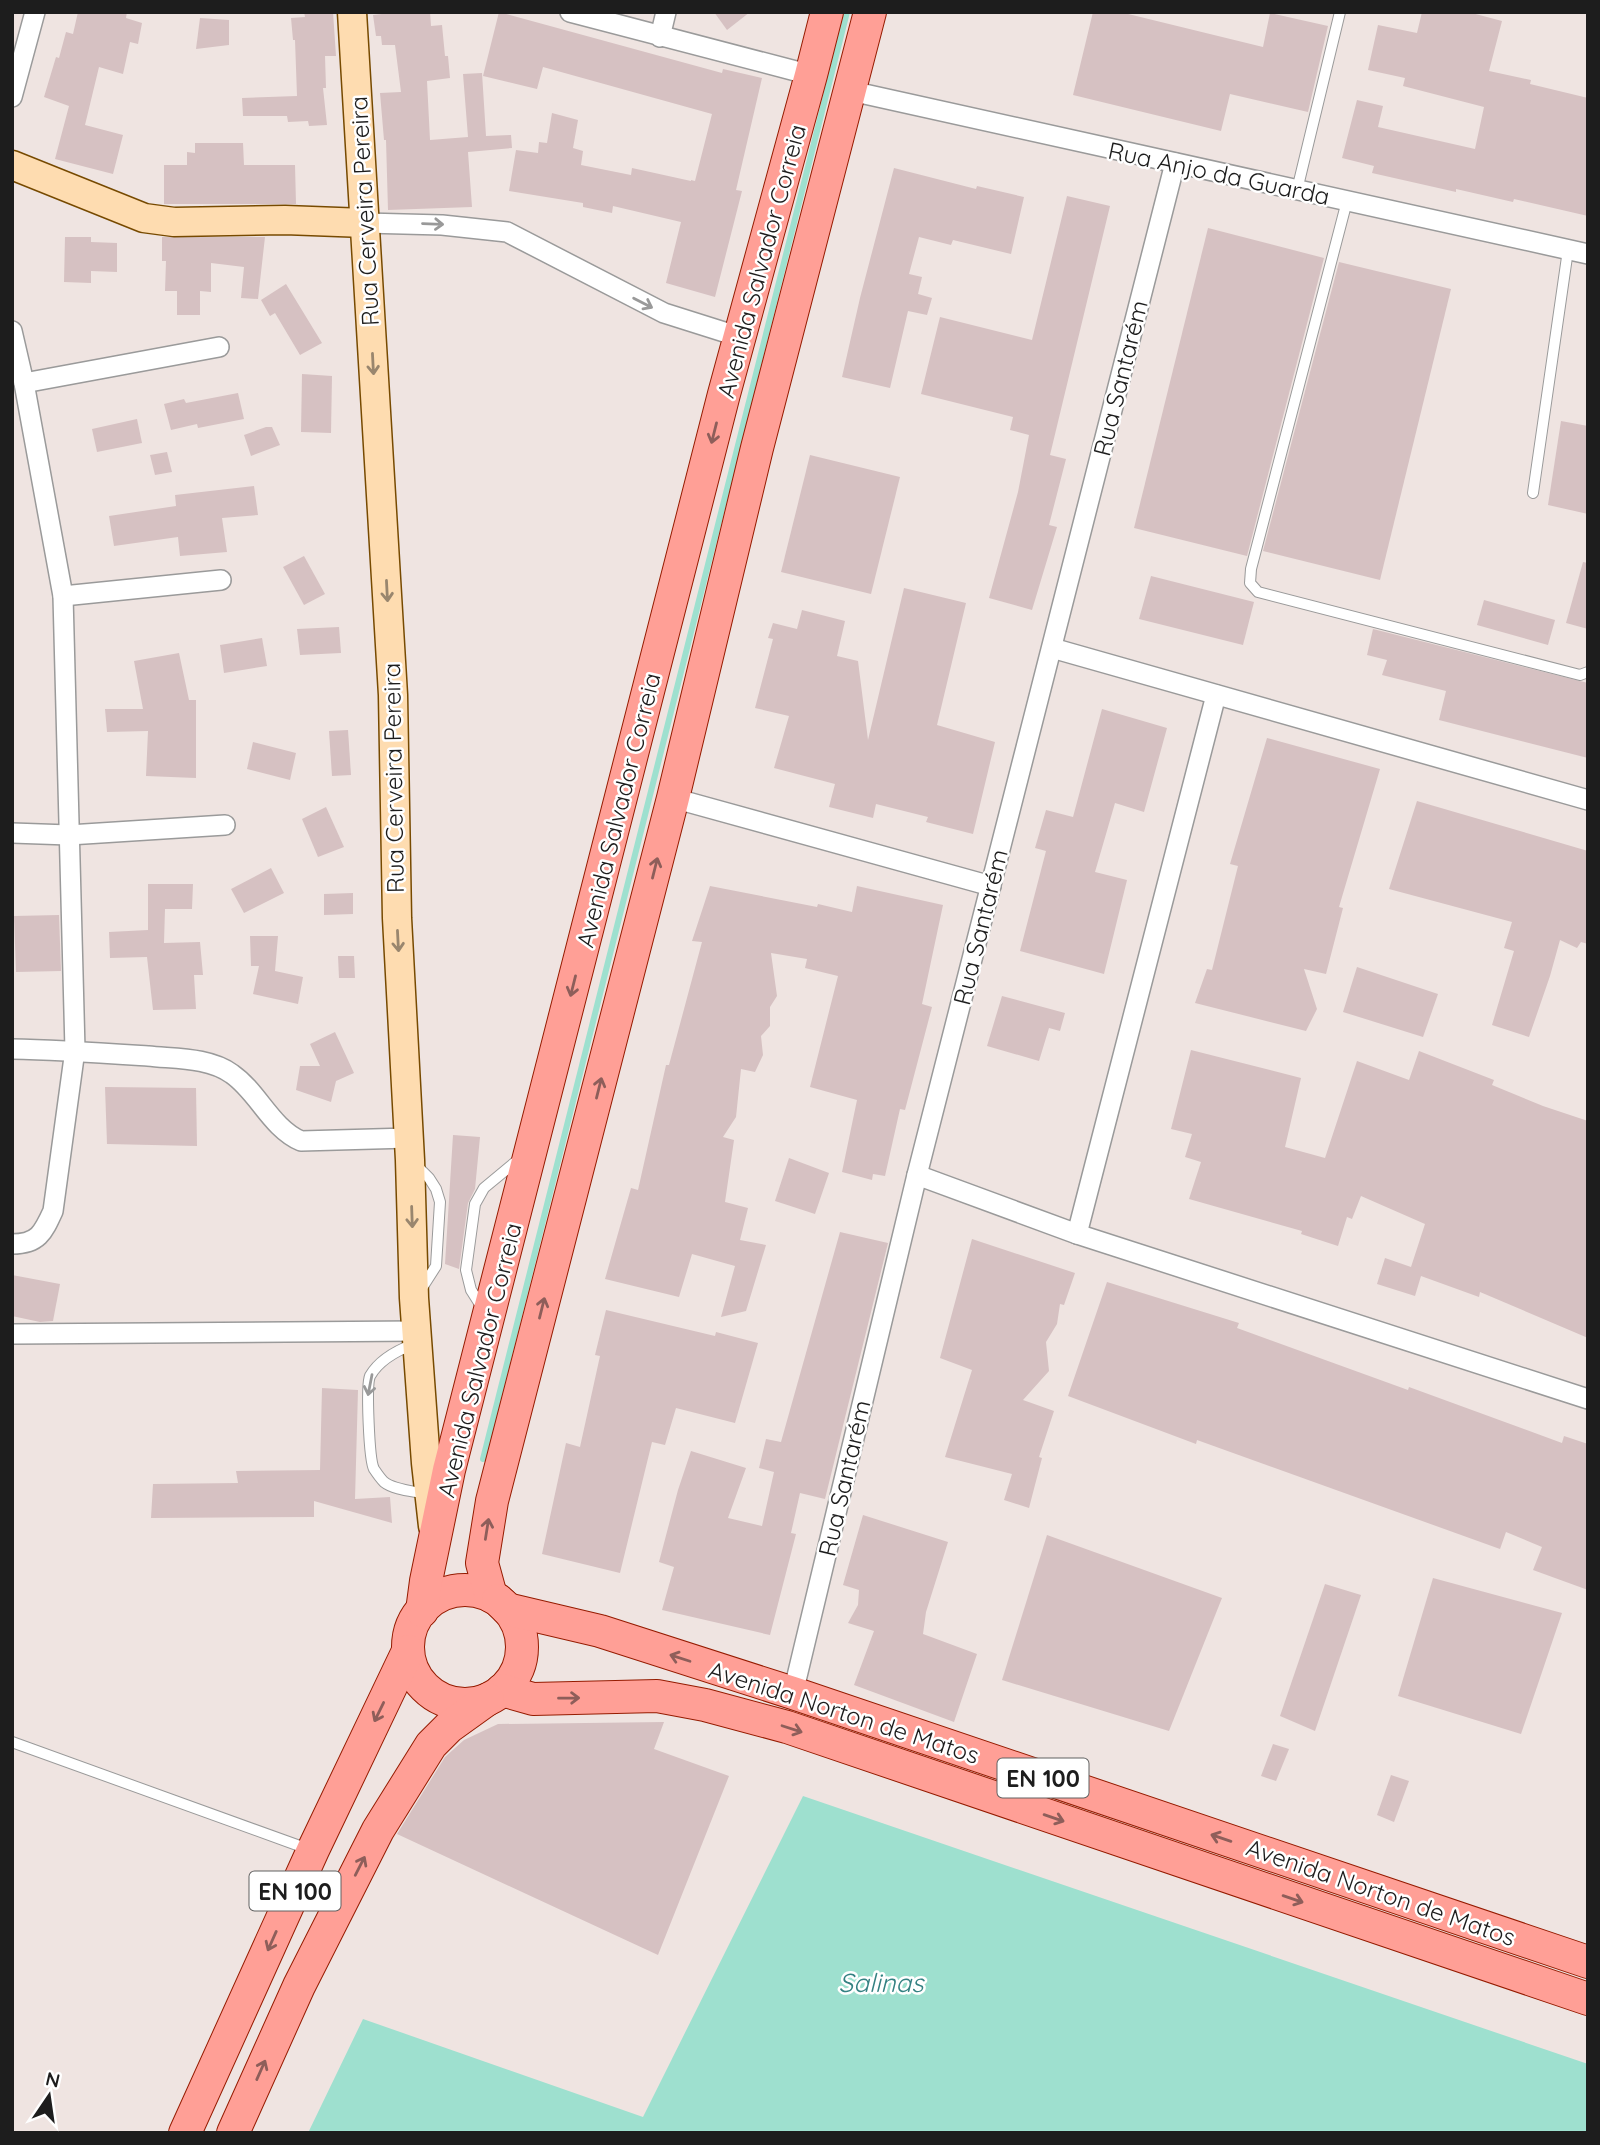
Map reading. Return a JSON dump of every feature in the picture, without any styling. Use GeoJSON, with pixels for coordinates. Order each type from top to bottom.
{"type":"FeatureCollection","features":[{"type":"Feature","properties":{"kind":"main road","name":"Rua Cerveira Pereira"},"geometry":{"type":"LineString","coordinates":[[352,12],[393,695],[397,918],[410,1149],[414,1298],[435,1543]]}},
{"type":"Feature","properties":{"kind":"main road","name":"Avenida Salvador Correia"},"geometry":{"type":"LineString","coordinates":[[422,1611],[450,1470],[488,1317],[707,460],[827,12]]}},
{"type":"Feature","properties":{"kind":"main road","name":"Avenida Salvador Correia"},"geometry":{"type":"LineString","coordinates":[[499,1602],[482,1563],[492,1501],[673,798],[757,448],[870,12]]}},
{"type":"Feature","properties":{"kind":"main road"},"geometry":{"type":"LineString","coordinates":[[12,165],[144,218],[174,222],[285,220],[365,223]]}},
{"type":"Feature","properties":{"kind":"main road","name":"EN 100"},"geometry":{"type":"LineString","coordinates":[[185,2133],[313,1850],[408,1651],[411,1629],[422,1611],[438,1597],[448,1593],[470,1590],[499,1602],[519,1628],[522,1651],[516,1672],[495,1695],[449,1727],[431,1745],[377,1830],[299,1986],[233,2133]]}},
{"type":"Feature","properties":{"kind":"main road","name":"Avenida Norton de Matos"},"geometry":{"type":"LineString","coordinates":[[499,1602],[600,1631],[793,1693],[1588,1962]]}},
{"type":"Feature","properties":{"kind":"main road","name":"EN 100"},"geometry":{"type":"LineString","coordinates":[[408,1651],[420,1681],[445,1700],[467,1704],[495,1695]]}},
{"type":"Feature","properties":{"kind":"main road","name":"Avenida Norton de Matos"},"geometry":{"type":"LineString","coordinates":[[495,1695],[533,1699],[657,1696],[705,1705],[788,1727],[1588,1999]]}},
{"type":"Feature","properties":{"kind":"street"},"geometry":{"type":"LineString","coordinates":[[12,97],[35,12]]}},
{"type":"Feature","properties":{"kind":"street"},"geometry":{"type":"LineString","coordinates":[[570,12],[811,75]]}},
{"type":"Feature","properties":{"kind":"street"},"geometry":{"type":"LineString","coordinates":[[660,37],[666,12]]}},
{"type":"Feature","properties":{"kind":"street","name":"Rua Anjo da Guarda"},"geometry":{"type":"LineString","coordinates":[[851,91],[1588,254]]}},
{"type":"Feature","properties":{"kind":"street","name":"Rua Santarém"},"geometry":{"type":"LineString","coordinates":[[793,1693],[917,1175],[1175,163]]}},
{"type":"Feature","properties":{"kind":"street"},"geometry":{"type":"LineString","coordinates":[[365,223],[442,225],[507,232],[664,313],[740,337]]}},
{"type":"Feature","properties":{"kind":"street"},"geometry":{"type":"LineString","coordinates":[[12,331],[63,596],[75,1050],[54,1211],[44,1232],[28,1244],[12,1244]]}},
{"type":"Feature","properties":{"kind":"street"},"geometry":{"type":"LineString","coordinates":[[24,383],[219,347]]}},
{"type":"Feature","properties":{"kind":"street"},"geometry":{"type":"LineString","coordinates":[[63,596],[221,580]]}},
{"type":"Feature","properties":{"kind":"street"},"geometry":{"type":"LineString","coordinates":[[1052,649],[1588,800]]}},
{"type":"Feature","properties":{"kind":"street"},"geometry":{"type":"LineString","coordinates":[[1077,1234],[1216,695]]}},
{"type":"Feature","properties":{"kind":"street"},"geometry":{"type":"LineString","coordinates":[[673,798],[991,886]]}},
{"type":"Feature","properties":{"kind":"street"},"geometry":{"type":"LineString","coordinates":[[12,833],[69,835],[225,825]]}},
{"type":"Feature","properties":{"kind":"street"},"geometry":{"type":"LineString","coordinates":[[12,1049],[75,1050],[200,1061],[229,1071],[241,1081],[289,1136],[301,1141],[410,1149]]}},
{"type":"Feature","properties":{"kind":"street"},"geometry":{"type":"LineString","coordinates":[[917,1175],[1077,1234],[1588,1399]]}},
{"type":"Feature","properties":{"kind":"street"},"geometry":{"type":"LineString","coordinates":[[12,1335],[417,1337]]}},
{"type":"Feature","properties":{"kind":"lane"},"geometry":{"type":"LineString","coordinates":[[1297,190],[1340,12]]}},
{"type":"Feature","properties":{"kind":"lane"},"geometry":{"type":"LineString","coordinates":[[1346,201],[1251,569],[1250,583],[1258,592],[1580,675],[1588,672]]}},
{"type":"Feature","properties":{"kind":"lane"},"geometry":{"type":"LineString","coordinates":[[1533,493],[1568,250]]}},
{"type":"Feature","properties":{"kind":"lane"},"geometry":{"type":"LineString","coordinates":[[417,1337],[381,1364],[370,1376],[367,1390],[373,1467],[384,1482],[400,1489],[429,1494]]}},
{"type":"Feature","properties":{"kind":"lane"},"geometry":{"type":"LineString","coordinates":[[12,1742],[313,1850]]}},
{"type":"Feature","properties":{"kind":"water","name":"Salinas"},"geometry":{"type":"Polygon","coordinates":[[[803,1796],[1588,2064],[1588,2133],[308,2133],[363,2019],[643,2117],[803,1796]]]}},
{"type":"Feature","properties":{"kind":"building"},"geometry":{"type":"Polygon","coordinates":[[[78,12],[127,12],[126,18],[142,23],[138,44],[130,42],[123,74],[99,67],[85,125],[123,135],[113,174],[55,159],[69,106],[44,97],[66,32],[73,34],[78,12]]]}},
{"type":"Feature","properties":{"kind":"building"},"geometry":{"type":"Polygon","coordinates":[[[304,12],[333,12],[336,56],[325,56],[326,88],[323,88],[327,125],[309,126],[308,121],[288,122],[287,116],[243,116],[242,98],[297,96],[295,40],[291,18],[305,17],[304,12]]]}},
{"type":"Feature","properties":{"kind":"building"},"geometry":{"type":"Polygon","coordinates":[[[430,12],[431,26],[442,25],[450,78],[427,81],[430,140],[468,137],[463,74],[482,73],[486,136],[511,135],[512,148],[468,152],[472,207],[388,210],[386,140],[380,93],[401,92],[395,45],[382,45],[381,36],[376,36],[373,15],[430,12]]]}},
{"type":"Feature","properties":{"kind":"building"},"geometry":{"type":"Polygon","coordinates":[[[499,12],[722,73],[723,69],[762,78],[736,190],[742,191],[715,297],[666,283],[681,222],[613,206],[612,213],[583,207],[583,203],[509,191],[516,150],[538,153],[539,142],[547,143],[552,113],[578,120],[573,148],[583,151],[581,165],[631,175],[632,168],[691,181],[695,181],[712,114],[543,67],[537,89],[483,76],[499,12]]]}},
{"type":"Feature","properties":{"kind":"building"},"geometry":{"type":"Polygon","coordinates":[[[714,12],[750,12],[727,30],[714,12]]]}},
{"type":"Feature","properties":{"kind":"building"},"geometry":{"type":"Polygon","coordinates":[[[1093,12],[1120,12],[1263,47],[1270,13],[1328,26],[1308,112],[1230,94],[1221,131],[1073,95],[1093,12]]]}},
{"type":"Feature","properties":{"kind":"building"},"geometry":{"type":"Polygon","coordinates":[[[1422,12],[1468,12],[1502,21],[1489,71],[1531,80],[1530,84],[1588,98],[1588,216],[1514,199],[1513,202],[1456,189],[1456,192],[1372,173],[1374,166],[1342,158],[1357,100],[1383,106],[1378,127],[1475,149],[1484,107],[1403,86],[1405,78],[1368,70],[1378,25],[1417,33],[1422,12]]]}},
{"type":"Feature","properties":{"kind":"building"},"geometry":{"type":"Polygon","coordinates":[[[200,18],[229,20],[229,45],[196,49],[200,18]]]}},
{"type":"Feature","properties":{"kind":"building"},"geometry":{"type":"Polygon","coordinates":[[[195,143],[243,143],[244,165],[295,165],[296,204],[164,204],[164,165],[187,165],[187,152],[195,153],[195,143]]]}},
{"type":"Feature","properties":{"kind":"building"},"geometry":{"type":"Polygon","coordinates":[[[894,168],[976,189],[977,186],[1024,197],[1011,254],[953,240],[951,245],[919,237],[909,274],[922,277],[918,294],[932,298],[927,315],[908,311],[890,388],[842,377],[894,168]]]}},
{"type":"Feature","properties":{"kind":"building"},"geometry":{"type":"Polygon","coordinates":[[[1067,196],[1110,206],[1050,455],[1066,459],[1049,525],[1057,527],[1032,610],[989,598],[1018,492],[1029,435],[1010,430],[1013,417],[921,394],[940,317],[1032,340],[1067,196]]]}},
{"type":"Feature","properties":{"kind":"building"},"geometry":{"type":"Polygon","coordinates":[[[1208,228],[1324,258],[1247,556],[1134,528],[1208,228]]]}},
{"type":"Feature","properties":{"kind":"building"},"geometry":{"type":"Polygon","coordinates":[[[65,237],[91,237],[91,242],[117,243],[117,272],[91,271],[91,283],[64,282],[65,237]]]}},
{"type":"Feature","properties":{"kind":"building"},"geometry":{"type":"Polygon","coordinates":[[[162,237],[265,237],[258,299],[241,298],[244,267],[211,263],[211,292],[200,291],[200,315],[177,315],[177,291],[165,291],[166,261],[162,261],[162,237]]]}},
{"type":"Feature","properties":{"kind":"building"},"geometry":{"type":"Polygon","coordinates":[[[1339,262],[1451,289],[1380,580],[1263,551],[1339,262]]]}},
{"type":"Feature","properties":{"kind":"building"},"geometry":{"type":"Polygon","coordinates":[[[286,284],[322,343],[300,355],[275,313],[270,316],[261,300],[286,284]]]}},
{"type":"Feature","properties":{"kind":"building"},"geometry":{"type":"Polygon","coordinates":[[[302,374],[332,376],[331,433],[301,432],[302,374]]]}},
{"type":"Feature","properties":{"kind":"building"},"geometry":{"type":"Polygon","coordinates":[[[238,393],[244,419],[171,430],[164,404],[184,399],[186,403],[238,393]]]}},
{"type":"Feature","properties":{"kind":"building"},"geometry":{"type":"Polygon","coordinates":[[[137,419],[142,443],[97,452],[92,429],[137,419]]]}},
{"type":"Feature","properties":{"kind":"building"},"geometry":{"type":"Polygon","coordinates":[[[1561,421],[1588,426],[1588,514],[1548,505],[1561,421]]]}},
{"type":"Feature","properties":{"kind":"building"},"geometry":{"type":"Polygon","coordinates":[[[272,427],[280,445],[251,456],[244,435],[272,427]]]}},
{"type":"Feature","properties":{"kind":"building"},"geometry":{"type":"Polygon","coordinates":[[[167,452],[172,472],[155,475],[150,455],[167,452]]]}},
{"type":"Feature","properties":{"kind":"building"},"geometry":{"type":"Polygon","coordinates":[[[810,455],[900,477],[871,594],[781,572],[810,455]]]}},
{"type":"Feature","properties":{"kind":"building"},"geometry":{"type":"Polygon","coordinates":[[[254,486],[258,515],[222,518],[227,552],[180,556],[178,537],[114,546],[109,516],[176,506],[175,495],[254,486]]]}},
{"type":"Feature","properties":{"kind":"building"},"geometry":{"type":"Polygon","coordinates":[[[304,556],[325,594],[304,605],[283,567],[304,556]]]}},
{"type":"Feature","properties":{"kind":"building"},"geometry":{"type":"Polygon","coordinates":[[[1583,562],[1588,563],[1588,629],[1566,623],[1583,562]]]}},
{"type":"Feature","properties":{"kind":"building"},"geometry":{"type":"Polygon","coordinates":[[[1151,576],[1254,602],[1243,645],[1139,619],[1151,576]]]}},
{"type":"Feature","properties":{"kind":"building"},"geometry":{"type":"Polygon","coordinates":[[[904,588],[966,603],[937,725],[995,742],[973,834],[926,822],[928,817],[876,804],[873,818],[829,807],[835,784],[774,768],[789,716],[755,708],[773,639],[768,638],[773,623],[797,629],[802,610],[845,621],[837,656],[858,661],[868,740],[904,588]]]}},
{"type":"Feature","properties":{"kind":"building"},"geometry":{"type":"Polygon","coordinates":[[[1484,600],[1555,620],[1548,645],[1477,625],[1484,600]]]}},
{"type":"Feature","properties":{"kind":"building"},"geometry":{"type":"Polygon","coordinates":[[[339,627],[341,653],[300,655],[297,629],[339,627]]]}},
{"type":"Feature","properties":{"kind":"building"},"geometry":{"type":"Polygon","coordinates":[[[1373,629],[1588,683],[1588,758],[1439,720],[1446,691],[1382,675],[1387,660],[1367,655],[1373,629]]]}},
{"type":"Feature","properties":{"kind":"building"},"geometry":{"type":"Polygon","coordinates":[[[262,638],[267,666],[224,673],[220,645],[262,638]]]}},
{"type":"Feature","properties":{"kind":"building"},"geometry":{"type":"Polygon","coordinates":[[[179,653],[189,700],[196,700],[196,778],[146,776],[148,731],[107,732],[105,709],[143,709],[134,661],[179,653]]]}},
{"type":"Feature","properties":{"kind":"building"},"geometry":{"type":"Polygon","coordinates":[[[1102,709],[1167,728],[1144,812],[1115,803],[1095,872],[1127,880],[1104,974],[1020,951],[1046,851],[1035,848],[1046,810],[1073,817],[1102,709]]]}},
{"type":"Feature","properties":{"kind":"building"},"geometry":{"type":"Polygon","coordinates":[[[348,730],[351,775],[332,776],[329,731],[348,730]]]}},
{"type":"Feature","properties":{"kind":"building"},"geometry":{"type":"Polygon","coordinates":[[[1267,738],[1380,769],[1339,907],[1343,908],[1326,974],[1304,969],[1317,1009],[1306,1031],[1195,1003],[1207,969],[1212,970],[1238,866],[1230,864],[1267,738]]]}},
{"type":"Feature","properties":{"kind":"building"},"geometry":{"type":"Polygon","coordinates":[[[253,742],[296,753],[290,780],[247,769],[253,742]]]}},
{"type":"Feature","properties":{"kind":"building"},"geometry":{"type":"Polygon","coordinates":[[[1417,801],[1588,851],[1588,944],[1581,942],[1577,948],[1560,940],[1529,1037],[1492,1025],[1514,951],[1504,948],[1512,922],[1389,889],[1417,801]]]}},
{"type":"Feature","properties":{"kind":"building"},"geometry":{"type":"Polygon","coordinates":[[[326,807],[344,847],[318,857],[302,819],[326,807]]]}},
{"type":"Feature","properties":{"kind":"building"},"geometry":{"type":"Polygon","coordinates":[[[271,868],[284,893],[244,913],[231,889],[271,868]]]}},
{"type":"Feature","properties":{"kind":"building"},"geometry":{"type":"Polygon","coordinates":[[[148,884],[193,884],[192,909],[165,909],[164,943],[200,942],[203,975],[194,975],[196,1009],[153,1010],[147,957],[110,958],[109,932],[148,930],[148,884]]]}},
{"type":"Feature","properties":{"kind":"building"},"geometry":{"type":"Polygon","coordinates":[[[710,886],[852,912],[857,886],[943,905],[922,1004],[932,1007],[905,1110],[900,1109],[885,1176],[873,1174],[872,1180],[842,1172],[857,1100],[810,1087],[838,976],[805,968],[807,959],[771,953],[777,996],[770,1007],[770,1026],[761,1036],[763,1055],[755,1072],[741,1069],[736,1117],[723,1137],[734,1140],[725,1202],[748,1208],[740,1240],[766,1245],[746,1311],[721,1317],[735,1266],[692,1254],[679,1297],[605,1279],[631,1188],[638,1190],[666,1065],[669,1065],[702,942],[692,941],[710,886]]]}},
{"type":"Feature","properties":{"kind":"building"},"geometry":{"type":"Polygon","coordinates":[[[353,893],[353,914],[324,915],[324,894],[353,893]]]}},
{"type":"Feature","properties":{"kind":"building"},"geometry":{"type":"Polygon","coordinates":[[[59,915],[61,971],[16,972],[14,916],[59,915]]]}},
{"type":"Feature","properties":{"kind":"building"},"geometry":{"type":"Polygon","coordinates":[[[250,936],[278,936],[275,971],[303,977],[298,1004],[253,994],[259,966],[251,966],[250,936]]]}},
{"type":"Feature","properties":{"kind":"building"},"geometry":{"type":"Polygon","coordinates":[[[338,956],[354,956],[355,978],[339,978],[338,956]]]}},
{"type":"Feature","properties":{"kind":"building"},"geometry":{"type":"Polygon","coordinates":[[[1357,967],[1438,994],[1423,1037],[1343,1012],[1357,967]]]}},
{"type":"Feature","properties":{"kind":"building"},"geometry":{"type":"Polygon","coordinates":[[[1002,996],[1065,1013],[1060,1031],[1049,1028],[1039,1061],[987,1046],[1002,996]]]}},
{"type":"Feature","properties":{"kind":"building"},"geometry":{"type":"Polygon","coordinates":[[[335,1032],[354,1073],[336,1081],[331,1102],[296,1090],[300,1066],[320,1066],[310,1044],[335,1032]]]}},
{"type":"Feature","properties":{"kind":"building"},"geometry":{"type":"Polygon","coordinates":[[[1191,1050],[1301,1078],[1285,1147],[1325,1158],[1357,1061],[1409,1080],[1419,1051],[1494,1080],[1492,1085],[1588,1121],[1588,1338],[1480,1292],[1479,1297],[1421,1276],[1415,1296],[1377,1284],[1385,1258],[1411,1267],[1425,1224],[1361,1196],[1352,1219],[1347,1217],[1338,1246],[1301,1234],[1302,1231],[1189,1199],[1201,1162],[1185,1157],[1192,1134],[1171,1129],[1191,1050]]]}},
{"type":"Feature","properties":{"kind":"building"},"geometry":{"type":"Polygon","coordinates":[[[105,1087],[196,1088],[197,1146],[107,1144],[105,1087]]]}},
{"type":"Feature","properties":{"kind":"building"},"geometry":{"type":"Polygon","coordinates":[[[453,1135],[480,1137],[475,1189],[468,1203],[459,1269],[445,1264],[453,1135]]]}},
{"type":"Feature","properties":{"kind":"building"},"geometry":{"type":"Polygon","coordinates":[[[789,1158],[829,1173],[815,1214],[775,1201],[789,1158]]]}},
{"type":"Feature","properties":{"kind":"building"},"geometry":{"type":"Polygon","coordinates":[[[840,1232],[888,1243],[825,1499],[800,1493],[791,1533],[796,1534],[770,1635],[662,1610],[674,1567],[659,1562],[691,1451],[746,1468],[728,1518],[762,1526],[774,1472],[759,1468],[766,1439],[781,1442],[840,1232]]]}},
{"type":"Feature","properties":{"kind":"building"},"geometry":{"type":"Polygon","coordinates":[[[972,1239],[1075,1273],[1064,1305],[1060,1304],[1057,1324],[1046,1342],[1049,1371],[1023,1400],[1054,1411],[1039,1457],[1042,1458],[1029,1508],[1004,1500],[1012,1474],[945,1457],[972,1370],[940,1358],[972,1239]]]}},
{"type":"Feature","properties":{"kind":"building"},"geometry":{"type":"Polygon","coordinates":[[[12,1275],[60,1284],[53,1321],[40,1322],[12,1316],[12,1275]]]}},
{"type":"Feature","properties":{"kind":"building"},"geometry":{"type":"Polygon","coordinates":[[[1107,1282],[1239,1323],[1237,1328],[1562,1443],[1564,1436],[1588,1444],[1588,1590],[1533,1570],[1542,1547],[1506,1532],[1500,1549],[1197,1440],[1196,1444],[1068,1396],[1107,1282]]]}},
{"type":"Feature","properties":{"kind":"building"},"geometry":{"type":"Polygon","coordinates":[[[606,1310],[715,1336],[716,1332],[758,1343],[735,1423],[676,1408],[665,1445],[652,1442],[620,1573],[542,1554],[566,1443],[580,1447],[600,1356],[595,1355],[606,1310]]]}},
{"type":"Feature","properties":{"kind":"building"},"geometry":{"type":"Polygon","coordinates":[[[322,1388],[358,1390],[355,1499],[390,1497],[392,1523],[314,1501],[314,1517],[151,1518],[153,1484],[238,1483],[236,1471],[320,1470],[322,1388]]]}},
{"type":"Feature","properties":{"kind":"building"},"geometry":{"type":"Polygon","coordinates":[[[863,1515],[948,1542],[926,1612],[923,1634],[977,1654],[954,1722],[854,1685],[874,1631],[848,1623],[858,1605],[859,1590],[843,1585],[863,1515]]]}},
{"type":"Feature","properties":{"kind":"building"},"geometry":{"type":"Polygon","coordinates":[[[1047,1535],[1222,1598],[1169,1731],[1002,1680],[1047,1535]]]}},
{"type":"Feature","properties":{"kind":"building"},"geometry":{"type":"Polygon","coordinates":[[[1433,1578],[1562,1613],[1521,1734],[1398,1696],[1433,1578]]]}},
{"type":"Feature","properties":{"kind":"building"},"geometry":{"type":"Polygon","coordinates":[[[1325,1584],[1361,1595],[1315,1731],[1280,1716],[1325,1584]]]}},
{"type":"Feature","properties":{"kind":"building"},"geometry":{"type":"Polygon","coordinates":[[[664,1722],[654,1749],[729,1776],[658,1955],[397,1834],[445,1757],[464,1740],[498,1724],[664,1722]]]}},
{"type":"Feature","properties":{"kind":"building"},"geometry":{"type":"Polygon","coordinates":[[[1273,1744],[1289,1749],[1276,1781],[1261,1776],[1273,1744]]]}},
{"type":"Feature","properties":{"kind":"building"},"geometry":{"type":"Polygon","coordinates":[[[1391,1775],[1409,1781],[1394,1822],[1377,1815],[1391,1775]]]}},
{"type":"Feature","properties":{"kind":"waterway"},"geometry":{"type":"LineString","coordinates":[[483,1459],[847,12]]}}]}
